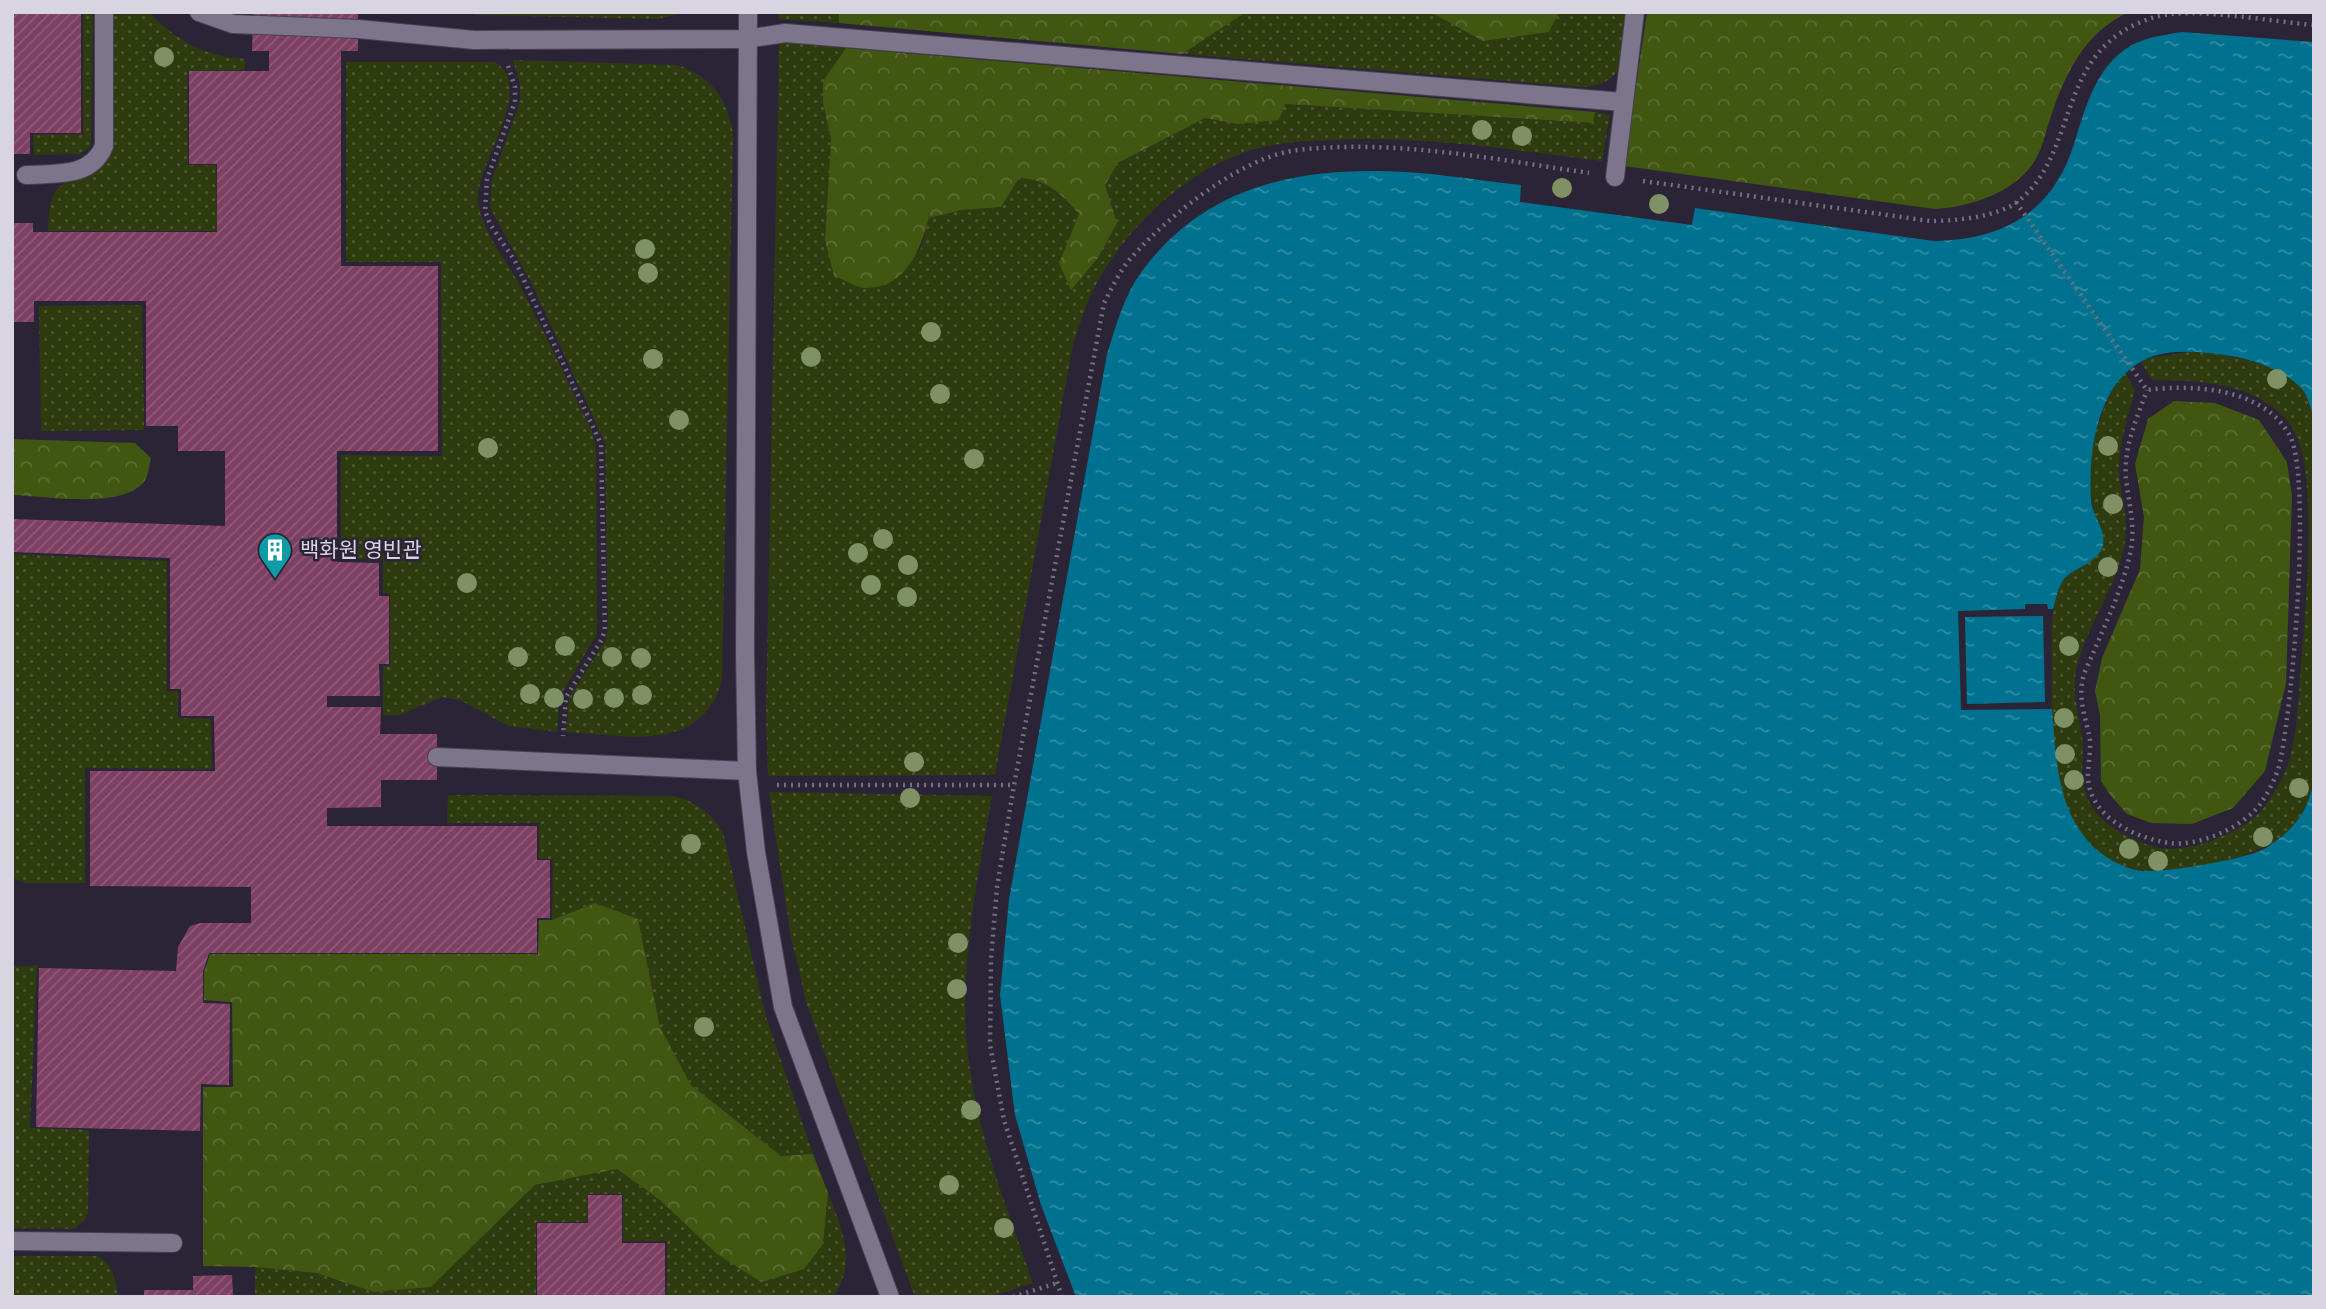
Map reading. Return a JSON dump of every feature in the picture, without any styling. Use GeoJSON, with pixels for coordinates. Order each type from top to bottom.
{"type":"FeatureCollection","features":[{"type":"Feature","properties":{"kind":"street"},"geometry":{"type":"LineString","coordinates":[[26,175],[84,169],[99,159],[104,146],[104,12]]}},
{"type":"Feature","properties":{"kind":"street"},"geometry":{"type":"LineString","coordinates":[[200,12],[233,24],[358,29],[496,40],[746,39],[785,33],[1622,102]]}},
{"type":"Feature","properties":{"kind":"street"},"geometry":{"type":"LineString","coordinates":[[748,12],[748,778],[756,852],[783,1007],[890,1297]]}},
{"type":"Feature","properties":{"kind":"street"},"geometry":{"type":"LineString","coordinates":[[1615,177],[1634,12]]}},
{"type":"Feature","properties":{"kind":"street"},"geometry":{"type":"LineString","coordinates":[[437,757],[561,762],[748,778]]}},
{"type":"Feature","properties":{"kind":"street"},"geometry":{"type":"LineString","coordinates":[[12,1241],[173,1243]]}},
{"type":"Feature","properties":{"kind":"path"},"geometry":{"type":"LineString","coordinates":[[1062,1297],[1004,1121],[990,1045],[991,959],[997,887],[1014,785],[1093,348],[1104,303],[1129,260],[1169,220],[1212,187],[1257,163],[1296,150],[1396,148],[1930,221],[1958,221],[2016,202],[2044,169],[2082,76],[2103,47],[2128,27],[2158,16],[2192,14],[2314,25]]}},
{"type":"Feature","properties":{"kind":"path"},"geometry":{"type":"LineString","coordinates":[[496,40],[510,71],[515,102],[486,179],[485,211],[515,261],[596,428],[603,462],[605,630],[566,697],[561,762]]}},
{"type":"Feature","properties":{"kind":"path"},"geometry":{"type":"LineString","coordinates":[[2016,202],[2147,390]]}},
{"type":"Feature","properties":{"kind":"path"},"geometry":{"type":"LineString","coordinates":[[2199,388],[2256,403],[2274,417],[2290,435],[2298,470],[2299,579],[2293,670],[2279,769],[2261,803],[2241,821],[2224,831],[2178,844],[2142,838],[2117,823],[2095,802],[2088,785],[2090,742],[2083,710],[2082,682],[2130,553],[2133,526],[2126,477],[2129,439],[2147,390],[2199,388]]}},
{"type":"Feature","properties":{"kind":"path"},"geometry":{"type":"LineString","coordinates":[[748,778],[1014,785]]}},
{"type":"Feature","properties":{"kind":"path"},"geometry":{"type":"LineString","coordinates":[[1013,1297],[1057,1283]]}},
{"type":"Feature","properties":{"kind":"green space"},"geometry":{"type":"Polygon","coordinates":[[[83,12],[93,12],[91,146],[80,154],[34,155],[33,135],[83,134],[83,12]]]}},
{"type":"Feature","properties":{"kind":"green space"},"geometry":{"type":"Polygon","coordinates":[[[112,12],[149,12],[170,32],[192,46],[217,55],[245,59],[245,70],[187,71],[188,165],[216,165],[217,231],[48,231],[51,204],[58,189],[72,179],[97,169],[112,12]]]}},
{"type":"Feature","properties":{"kind":"green space"},"geometry":{"type":"Polygon","coordinates":[[[474,12],[687,12],[658,19],[474,15],[474,12]]]}},
{"type":"Feature","properties":{"kind":"green space"},"geometry":{"type":"Polygon","coordinates":[[[779,12],[839,12],[839,23],[779,19],[779,12]]]}},
{"type":"Feature","properties":{"kind":"green space"},"geometry":{"type":"Polygon","coordinates":[[[839,12],[1246,12],[1182,54],[839,23],[839,12]]]}},
{"type":"Feature","properties":{"kind":"green space"},"geometry":{"type":"Polygon","coordinates":[[[1246,12],[1430,12],[1484,41],[1549,32],[1559,12],[1626,12],[1624,52],[1617,72],[1609,79],[1583,87],[1182,54],[1246,12]]]}},
{"type":"Feature","properties":{"kind":"green space"},"geometry":{"type":"Polygon","coordinates":[[[1430,12],[1559,12],[1549,32],[1483,41],[1430,12]]]}},
{"type":"Feature","properties":{"kind":"green space"},"geometry":{"type":"Polygon","coordinates":[[[1647,12],[2129,12],[2099,32],[2077,58],[2061,88],[2039,153],[2029,169],[2006,188],[1978,201],[1935,209],[1624,166],[1647,12]]]}},
{"type":"Feature","properties":{"kind":"green space"},"geometry":{"type":"Polygon","coordinates":[[[779,42],[846,48],[833,66],[823,103],[831,139],[825,240],[920,251],[929,218],[962,210],[1001,207],[1019,178],[1045,185],[1079,214],[1059,263],[1117,223],[1105,185],[1118,163],[1205,118],[1237,124],[1285,104],[1592,123],[1595,112],[1610,115],[1602,161],[1434,142],[1367,139],[1301,142],[1249,151],[1224,161],[1177,189],[1137,227],[1104,271],[1091,294],[1073,344],[995,775],[768,776],[766,717],[779,42]]]}},
{"type":"Feature","properties":{"kind":"green space"},"geometry":{"type":"Polygon","coordinates":[[[846,48],[1595,112],[1593,123],[1285,104],[1279,120],[1237,124],[1205,118],[1118,163],[1105,185],[1117,223],[1098,258],[1071,290],[1059,263],[1079,214],[1053,189],[1038,181],[1019,178],[1001,207],[962,210],[929,218],[916,254],[901,275],[878,287],[864,288],[834,276],[825,240],[831,139],[823,103],[823,81],[846,48]]]}},
{"type":"Feature","properties":{"kind":"green space"},"geometry":{"type":"Polygon","coordinates":[[[513,60],[677,65],[709,83],[722,100],[731,121],[733,134],[722,680],[712,704],[697,720],[679,730],[659,735],[636,737],[566,732],[569,698],[606,639],[608,628],[605,443],[531,282],[490,208],[492,179],[520,102],[520,85],[513,60]]]}},
{"type":"Feature","properties":{"kind":"green space"},"geometry":{"type":"Polygon","coordinates":[[[346,62],[494,62],[506,73],[510,88],[508,106],[480,185],[480,211],[488,232],[546,337],[592,431],[596,448],[597,634],[560,696],[557,732],[508,726],[460,700],[442,697],[400,715],[383,715],[383,666],[390,666],[390,594],[383,593],[383,560],[341,559],[341,455],[442,456],[441,262],[346,262],[346,62]]]}},
{"type":"Feature","properties":{"kind":"green space"},"geometry":{"type":"Polygon","coordinates":[[[142,305],[144,430],[41,431],[39,306],[142,305]]]}},
{"type":"Feature","properties":{"kind":"green space"},"geometry":{"type":"Polygon","coordinates":[[[2197,351],[2255,362],[2284,374],[2304,391],[2314,417],[2314,782],[2303,812],[2286,834],[2275,842],[2248,854],[2184,869],[2136,870],[2107,859],[2086,840],[2070,816],[2061,788],[2052,726],[2052,636],[2057,594],[2063,580],[2089,561],[2095,534],[2089,480],[2092,447],[2104,407],[2125,372],[2135,390],[2119,461],[2126,523],[2125,541],[2116,574],[2088,636],[2075,676],[2083,743],[2083,784],[2087,797],[2093,808],[2112,827],[2135,840],[2171,849],[2199,844],[2242,826],[2262,810],[2286,770],[2295,732],[2308,547],[2308,500],[2300,445],[2284,417],[2255,396],[2205,382],[2152,380],[2141,362],[2148,358],[2197,351]]]}},
{"type":"Feature","properties":{"kind":"green space"},"geometry":{"type":"Polygon","coordinates":[[[2174,401],[2215,403],[2259,420],[2287,462],[2292,496],[2286,683],[2265,771],[2233,808],[2192,824],[2151,823],[2127,814],[2111,796],[2101,781],[2100,715],[2095,691],[2102,658],[2140,569],[2144,517],[2135,464],[2148,419],[2174,401]]]}},
{"type":"Feature","properties":{"kind":"green space"},"geometry":{"type":"Polygon","coordinates":[[[12,439],[135,443],[151,458],[144,482],[131,492],[116,496],[80,499],[12,495],[12,439]]]}},
{"type":"Feature","properties":{"kind":"green space"},"geometry":{"type":"Polygon","coordinates":[[[12,554],[167,561],[167,691],[178,691],[178,718],[211,719],[212,769],[85,768],[85,883],[25,883],[12,878],[12,554]]]}},
{"type":"Feature","properties":{"kind":"green space"},"geometry":{"type":"Polygon","coordinates":[[[769,792],[992,796],[970,929],[965,996],[966,1029],[974,1091],[987,1147],[1033,1283],[990,1297],[915,1297],[807,1005],[791,937],[769,792]]]}},
{"type":"Feature","properties":{"kind":"green space"},"geometry":{"type":"Polygon","coordinates":[[[448,795],[674,796],[690,801],[708,813],[723,832],[766,1017],[813,1154],[781,1156],[691,1085],[660,1027],[638,919],[595,903],[552,920],[553,859],[539,859],[539,823],[447,823],[448,795]]]}},
{"type":"Feature","properties":{"kind":"green space"},"geometry":{"type":"Polygon","coordinates":[[[595,903],[638,919],[660,1027],[691,1085],[781,1156],[813,1154],[828,1193],[823,1244],[804,1269],[761,1282],[717,1254],[660,1200],[617,1169],[535,1185],[431,1287],[374,1292],[316,1273],[255,1267],[203,1266],[203,1087],[233,1087],[232,1002],[204,1000],[204,972],[210,954],[538,954],[539,920],[552,920],[595,903]]]}},
{"type":"Feature","properties":{"kind":"green space"},"geometry":{"type":"Polygon","coordinates":[[[37,965],[30,1128],[89,1130],[88,1212],[84,1221],[74,1229],[12,1228],[12,967],[37,965]]]}},
{"type":"Feature","properties":{"kind":"green space"},"geometry":{"type":"Polygon","coordinates":[[[617,1169],[660,1200],[823,1244],[828,1193],[845,1245],[845,1271],[841,1284],[833,1297],[667,1297],[667,1241],[623,1241],[623,1194],[588,1194],[587,1222],[536,1222],[536,1297],[255,1297],[255,1267],[316,1273],[374,1292],[431,1287],[535,1185],[617,1169]]]}},
{"type":"Feature","properties":{"kind":"green space"},"geometry":{"type":"Polygon","coordinates":[[[97,1256],[110,1268],[118,1297],[12,1297],[12,1258],[97,1256]]]}},
{"type":"Feature","properties":{"kind":"water"},"geometry":{"type":"Polygon","coordinates":[[[2182,32],[2314,42],[2314,417],[2301,388],[2278,371],[2249,360],[2209,353],[2176,352],[2146,359],[2129,370],[2106,401],[2094,440],[2091,500],[2103,533],[2101,551],[2064,579],[2053,609],[2048,609],[2047,604],[2025,604],[2025,609],[1958,611],[1961,710],[2052,709],[2059,778],[2069,810],[2087,840],[2103,855],[2136,870],[2202,865],[2241,857],[2266,848],[2298,820],[2314,782],[2314,1297],[1076,1297],[1041,1205],[1015,1115],[1000,995],[1009,899],[1107,354],[1130,290],[1165,244],[1218,204],[1247,191],[1310,175],[1378,171],[1432,174],[1521,185],[1520,202],[1692,225],[1695,208],[1934,241],[1983,235],[2023,217],[2040,203],[2054,186],[2066,165],[2094,88],[2118,55],[2142,40],[2182,32]]]}},
{"type":"Feature","properties":{"kind":"water"},"geometry":{"type":"Polygon","coordinates":[[[2043,616],[2045,702],[1967,704],[1965,617],[2043,616]]]}},
{"type":"Feature","properties":{"kind":"building"},"geometry":{"type":"Polygon","coordinates":[[[12,12],[81,12],[81,133],[30,133],[30,154],[12,154],[12,12]]]}},
{"type":"Feature","properties":{"kind":"building","name":"백화원 영빈관"},"geometry":{"type":"Polygon","coordinates":[[[253,12],[358,12],[358,51],[341,51],[341,266],[438,266],[438,451],[337,451],[337,562],[379,563],[379,596],[389,596],[389,664],[379,664],[380,696],[327,696],[327,707],[381,707],[380,734],[437,734],[437,780],[381,780],[381,807],[327,808],[327,826],[537,826],[537,860],[550,860],[550,918],[537,918],[537,953],[209,953],[203,972],[203,1003],[230,1004],[229,1085],[201,1084],[200,1131],[36,1127],[39,968],[176,971],[178,947],[190,926],[200,923],[251,923],[251,887],[90,886],[90,771],[215,771],[214,716],[181,716],[181,689],[170,689],[170,558],[12,552],[12,519],[225,526],[225,451],[178,451],[178,426],[146,426],[146,301],[34,301],[34,322],[12,322],[12,223],[33,223],[33,232],[217,232],[217,164],[189,164],[189,71],[269,71],[269,51],[252,51],[253,12]]]}},
{"type":"Feature","properties":{"kind":"building"},"geometry":{"type":"Polygon","coordinates":[[[588,1195],[622,1195],[622,1243],[665,1243],[665,1297],[537,1297],[537,1223],[588,1223],[588,1195]]]}},
{"type":"Feature","properties":{"kind":"building"},"geometry":{"type":"Polygon","coordinates":[[[232,1275],[233,1297],[144,1297],[144,1290],[193,1290],[193,1276],[232,1275]]]}},
{"type":"Feature","properties":{"kind":"place","name":"백화원 영빈관"},"geometry":{"type":"Point","coordinates":[275,580]}}]}
